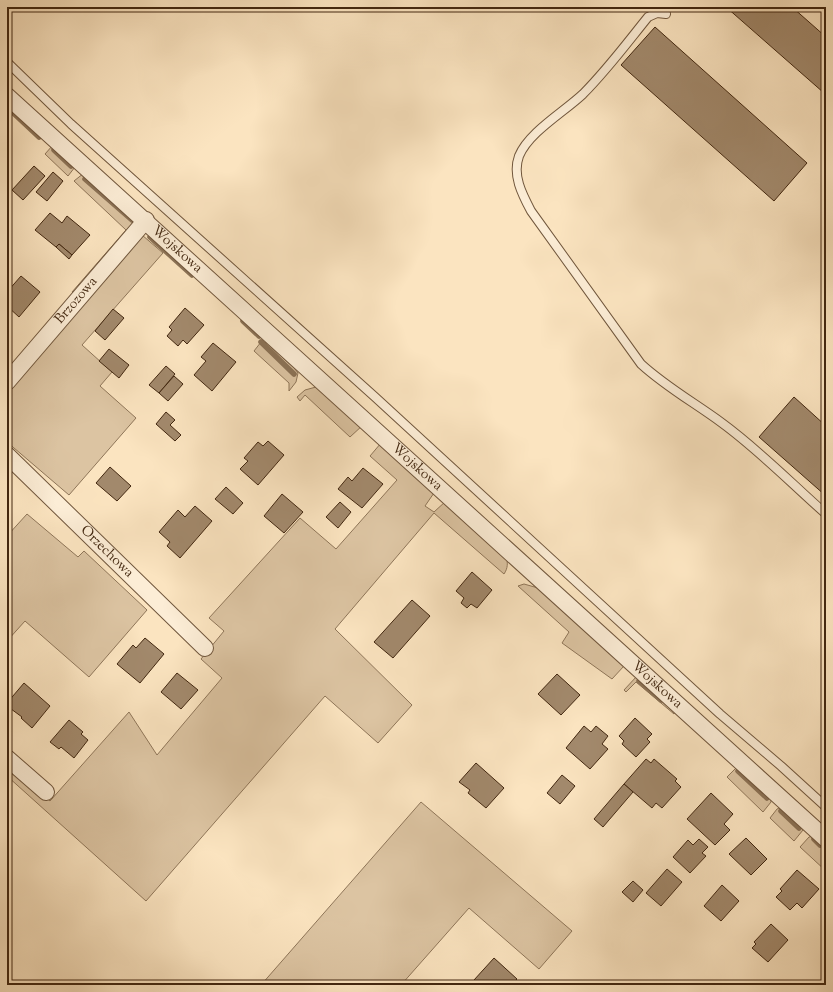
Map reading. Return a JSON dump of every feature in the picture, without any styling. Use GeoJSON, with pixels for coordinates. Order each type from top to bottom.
{"type":"FeatureCollection","features":[{"type":"Feature","properties":{"kind":"street","name":"Wojskowa"},"geometry":{"type":"LineString","coordinates":[[7,96],[146,220],[826,839]]}},
{"type":"Feature","properties":{"kind":"street","name":"Brzozowa"},"geometry":{"type":"LineString","coordinates":[[7,382],[146,220]]}},
{"type":"Feature","properties":{"kind":"street","name":"Orzechowa"},"geometry":{"type":"LineString","coordinates":[[7,455],[205,648]]}},
{"type":"Feature","properties":{"kind":"street"},"geometry":{"type":"LineString","coordinates":[[7,758],[46,792]]}},
{"type":"Feature","properties":{"kind":"lane"},"geometry":{"type":"LineString","coordinates":[[666,14],[657,13],[648,17],[591,85],[532,138],[519,156],[517,165],[517,177],[521,191],[531,211],[640,364],[659,380],[739,436],[826,514]]}},
{"type":"Feature","properties":{"kind":"lane"},"geometry":{"type":"LineString","coordinates":[[7,62],[71,124],[375,397],[720,714],[826,807]]}},
{"type":"Feature","properties":{"kind":"shaded area"},"geometry":{"type":"Polygon","coordinates":[[[53,145],[75,167],[68,176],[45,154],[53,145]]]}},
{"type":"Feature","properties":{"kind":"shaded area"},"geometry":{"type":"Polygon","coordinates":[[[84,173],[135,223],[74,294],[72,292],[126,230],[74,181],[84,173]]]}},
{"type":"Feature","properties":{"kind":"shaded area"},"geometry":{"type":"Polygon","coordinates":[[[142,235],[163,253],[82,345],[112,372],[100,386],[136,418],[69,495],[7,442],[7,388],[142,235]]]}},
{"type":"Feature","properties":{"kind":"shaded area"},"geometry":{"type":"Polygon","coordinates":[[[261,342],[267,343],[298,373],[296,382],[289,391],[289,383],[254,351],[261,342]]]}},
{"type":"Feature","properties":{"kind":"shaded area"},"geometry":{"type":"Polygon","coordinates":[[[316,387],[363,425],[350,437],[305,395],[300,401],[297,397],[305,390],[316,387]]]}},
{"type":"Feature","properties":{"kind":"shaded area"},"geometry":{"type":"Polygon","coordinates":[[[381,443],[436,490],[425,506],[434,512],[446,501],[506,556],[507,565],[504,574],[434,513],[335,629],[412,705],[378,743],[325,696],[146,901],[7,776],[7,764],[50,801],[129,712],[157,755],[222,678],[201,659],[224,631],[209,618],[300,518],[336,549],[397,480],[370,456],[381,443]]]}},
{"type":"Feature","properties":{"kind":"shaded area"},"geometry":{"type":"Polygon","coordinates":[[[27,514],[78,557],[84,551],[147,610],[89,677],[25,621],[7,641],[7,536],[27,514]]]}},
{"type":"Feature","properties":{"kind":"shaded area"},"geometry":{"type":"Polygon","coordinates":[[[524,584],[545,590],[624,666],[612,679],[562,643],[569,632],[518,586],[524,584]]]}},
{"type":"Feature","properties":{"kind":"shaded area"},"geometry":{"type":"Polygon","coordinates":[[[637,676],[675,712],[674,714],[636,682],[626,692],[624,690],[637,676]]]}},
{"type":"Feature","properties":{"kind":"shaded area"},"geometry":{"type":"Polygon","coordinates":[[[737,767],[771,797],[771,802],[763,812],[727,777],[737,767]]]}},
{"type":"Feature","properties":{"kind":"shaded area"},"geometry":{"type":"Polygon","coordinates":[[[421,802],[572,931],[539,969],[469,908],[401,985],[261,985],[421,802]]]}},
{"type":"Feature","properties":{"kind":"shaded area"},"geometry":{"type":"Polygon","coordinates":[[[781,807],[803,827],[803,830],[794,841],[770,818],[777,809],[781,807]]]}},
{"type":"Feature","properties":{"kind":"shaded area"},"geometry":{"type":"Polygon","coordinates":[[[814,836],[826,847],[826,871],[800,847],[809,837],[814,836]]]}},
{"type":"Feature","properties":{"kind":"building"},"geometry":{"type":"Polygon","coordinates":[[[726,7],[792,7],[826,37],[826,90],[824,93],[726,7]]]}},
{"type":"Feature","properties":{"kind":"building"},"geometry":{"type":"Polygon","coordinates":[[[655,27],[807,163],[774,201],[621,65],[655,27]]]}},
{"type":"Feature","properties":{"kind":"building"},"geometry":{"type":"Polygon","coordinates":[[[34,166],[45,176],[23,200],[12,190],[34,166]]]}},
{"type":"Feature","properties":{"kind":"building"},"geometry":{"type":"Polygon","coordinates":[[[53,172],[63,181],[47,201],[36,192],[53,172]]]}},
{"type":"Feature","properties":{"kind":"building"},"geometry":{"type":"Polygon","coordinates":[[[50,213],[62,223],[67,216],[90,235],[72,255],[59,244],[56,247],[35,230],[50,213]]]}},
{"type":"Feature","properties":{"kind":"building"},"geometry":{"type":"Polygon","coordinates":[[[59,244],[72,255],[69,259],[56,247],[59,244]]]}},
{"type":"Feature","properties":{"kind":"building"},"geometry":{"type":"Polygon","coordinates":[[[21,276],[40,292],[19,317],[7,306],[7,292],[21,276]]]}},
{"type":"Feature","properties":{"kind":"building"},"geometry":{"type":"Polygon","coordinates":[[[185,308],[204,325],[187,344],[183,340],[178,346],[167,336],[172,330],[169,327],[185,308]]]}},
{"type":"Feature","properties":{"kind":"building"},"geometry":{"type":"Polygon","coordinates":[[[113,309],[124,318],[105,340],[95,331],[113,309]]]}},
{"type":"Feature","properties":{"kind":"building"},"geometry":{"type":"Polygon","coordinates":[[[213,343],[236,362],[212,391],[194,375],[206,361],[201,357],[213,343]]]}},
{"type":"Feature","properties":{"kind":"building"},"geometry":{"type":"Polygon","coordinates":[[[109,349],[129,365],[119,378],[99,361],[109,349]]]}},
{"type":"Feature","properties":{"kind":"building"},"geometry":{"type":"Polygon","coordinates":[[[166,366],[175,374],[159,393],[149,385],[166,366]]]}},
{"type":"Feature","properties":{"kind":"building"},"geometry":{"type":"Polygon","coordinates":[[[174,376],[183,384],[168,401],[159,393],[174,376]]]}},
{"type":"Feature","properties":{"kind":"building"},"geometry":{"type":"Polygon","coordinates":[[[794,397],[826,426],[826,496],[759,437],[794,397]]]}},
{"type":"Feature","properties":{"kind":"building"},"geometry":{"type":"Polygon","coordinates":[[[166,412],[175,420],[170,425],[181,435],[175,441],[156,424],[166,412]]]}},
{"type":"Feature","properties":{"kind":"building"},"geometry":{"type":"Polygon","coordinates":[[[268,441],[284,455],[258,485],[240,469],[248,461],[244,458],[258,442],[263,446],[268,441]]]}},
{"type":"Feature","properties":{"kind":"building"},"geometry":{"type":"Polygon","coordinates":[[[110,467],[131,486],[117,501],[96,483],[110,467]]]}},
{"type":"Feature","properties":{"kind":"building"},"geometry":{"type":"Polygon","coordinates":[[[363,468],[383,484],[362,508],[338,489],[348,477],[352,481],[363,468]]]}},
{"type":"Feature","properties":{"kind":"building"},"geometry":{"type":"Polygon","coordinates":[[[226,487],[243,503],[233,514],[215,499],[226,487]]]}},
{"type":"Feature","properties":{"kind":"building"},"geometry":{"type":"Polygon","coordinates":[[[282,494],[303,512],[284,533],[264,516],[282,494]]]}},
{"type":"Feature","properties":{"kind":"building"},"geometry":{"type":"Polygon","coordinates":[[[340,502],[351,512],[338,528],[326,517],[340,502]]]}},
{"type":"Feature","properties":{"kind":"building"},"geometry":{"type":"Polygon","coordinates":[[[195,506],[212,521],[180,558],[167,546],[170,542],[159,532],[178,510],[185,517],[195,506]]]}},
{"type":"Feature","properties":{"kind":"building"},"geometry":{"type":"Polygon","coordinates":[[[472,572],[492,590],[477,608],[471,604],[467,608],[461,603],[464,598],[456,591],[472,572]]]}},
{"type":"Feature","properties":{"kind":"building"},"geometry":{"type":"Polygon","coordinates":[[[412,600],[430,616],[393,658],[374,642],[412,600]]]}},
{"type":"Feature","properties":{"kind":"building"},"geometry":{"type":"Polygon","coordinates":[[[145,638],[164,654],[140,683],[117,664],[133,645],[136,648],[145,638]]]}},
{"type":"Feature","properties":{"kind":"building"},"geometry":{"type":"Polygon","coordinates":[[[177,673],[198,690],[181,709],[161,692],[177,673]]]}},
{"type":"Feature","properties":{"kind":"building"},"geometry":{"type":"Polygon","coordinates":[[[557,674],[580,695],[561,715],[538,694],[557,674]]]}},
{"type":"Feature","properties":{"kind":"building"},"geometry":{"type":"Polygon","coordinates":[[[24,683],[50,706],[32,728],[21,718],[22,717],[7,706],[7,703],[24,683]]]}},
{"type":"Feature","properties":{"kind":"building"},"geometry":{"type":"Polygon","coordinates":[[[635,718],[652,734],[647,739],[650,742],[636,757],[622,744],[624,741],[619,736],[635,718]]]}},
{"type":"Feature","properties":{"kind":"building"},"geometry":{"type":"Polygon","coordinates":[[[69,720],[83,732],[81,734],[88,740],[74,758],[61,747],[59,749],[50,742],[69,720]]]}},
{"type":"Feature","properties":{"kind":"building"},"geometry":{"type":"Polygon","coordinates":[[[584,726],[591,732],[596,726],[608,736],[602,744],[608,749],[590,769],[566,748],[584,726]]]}},
{"type":"Feature","properties":{"kind":"building"},"geometry":{"type":"Polygon","coordinates":[[[646,759],[651,763],[654,759],[677,779],[675,781],[681,787],[662,808],[656,803],[652,808],[624,784],[646,759]]]}},
{"type":"Feature","properties":{"kind":"building"},"geometry":{"type":"Polygon","coordinates":[[[476,763],[504,788],[486,808],[468,793],[470,790],[459,782],[476,763]]]}},
{"type":"Feature","properties":{"kind":"building"},"geometry":{"type":"Polygon","coordinates":[[[562,775],[575,786],[560,804],[547,793],[562,775]]]}},
{"type":"Feature","properties":{"kind":"building"},"geometry":{"type":"Polygon","coordinates":[[[624,784],[633,792],[603,827],[594,819],[624,784]]]}},
{"type":"Feature","properties":{"kind":"building"},"geometry":{"type":"Polygon","coordinates":[[[711,793],[733,814],[724,824],[730,830],[715,845],[687,819],[711,793]]]}},
{"type":"Feature","properties":{"kind":"building"},"geometry":{"type":"Polygon","coordinates":[[[746,838],[767,859],[751,875],[729,854],[746,838]]]}},
{"type":"Feature","properties":{"kind":"building"},"geometry":{"type":"Polygon","coordinates":[[[699,839],[708,847],[702,853],[706,856],[690,873],[673,857],[688,840],[693,845],[699,839]]]}},
{"type":"Feature","properties":{"kind":"building"},"geometry":{"type":"Polygon","coordinates":[[[667,869],[682,882],[661,906],[646,893],[667,869]]]}},
{"type":"Feature","properties":{"kind":"building"},"geometry":{"type":"Polygon","coordinates":[[[797,870],[819,889],[802,908],[797,903],[790,910],[776,897],[782,891],[780,889],[797,870]]]}},
{"type":"Feature","properties":{"kind":"building"},"geometry":{"type":"Polygon","coordinates":[[[633,881],[643,890],[633,902],[622,892],[633,881]]]}},
{"type":"Feature","properties":{"kind":"building"},"geometry":{"type":"Polygon","coordinates":[[[722,885],[739,901],[721,921],[704,906],[722,885]]]}},
{"type":"Feature","properties":{"kind":"building"},"geometry":{"type":"Polygon","coordinates":[[[771,924],[788,940],[768,962],[752,948],[756,944],[754,942],[771,924]]]}},
{"type":"Feature","properties":{"kind":"building"},"geometry":{"type":"Polygon","coordinates":[[[494,958],[517,979],[511,985],[480,985],[474,980],[494,958]]]}},
{"type":"Feature","properties":{"kind":"waterway"},"geometry":{"type":"LineString","coordinates":[[7,107],[39,137]]}},
{"type":"Feature","properties":{"kind":"waterway"},"geometry":{"type":"LineString","coordinates":[[54,150],[71,166]]}},
{"type":"Feature","properties":{"kind":"waterway"},"geometry":{"type":"LineString","coordinates":[[85,179],[132,220]]}},
{"type":"Feature","properties":{"kind":"waterway"},"geometry":{"type":"LineString","coordinates":[[150,237],[192,275]]}},
{"type":"Feature","properties":{"kind":"waterway"},"geometry":{"type":"LineString","coordinates":[[243,321],[259,336]]}},
{"type":"Feature","properties":{"kind":"waterway"},"geometry":{"type":"LineString","coordinates":[[261,342],[294,374]]}},
{"type":"Feature","properties":{"kind":"waterway"},"geometry":{"type":"LineString","coordinates":[[639,681],[661,700]]}},
{"type":"Feature","properties":{"kind":"waterway"},"geometry":{"type":"LineString","coordinates":[[738,771],[767,798]]}},
{"type":"Feature","properties":{"kind":"waterway"},"geometry":{"type":"LineString","coordinates":[[781,811],[799,828]]}},
{"type":"Feature","properties":{"kind":"waterway"},"geometry":{"type":"LineString","coordinates":[[814,839],[820,845]]}}]}
